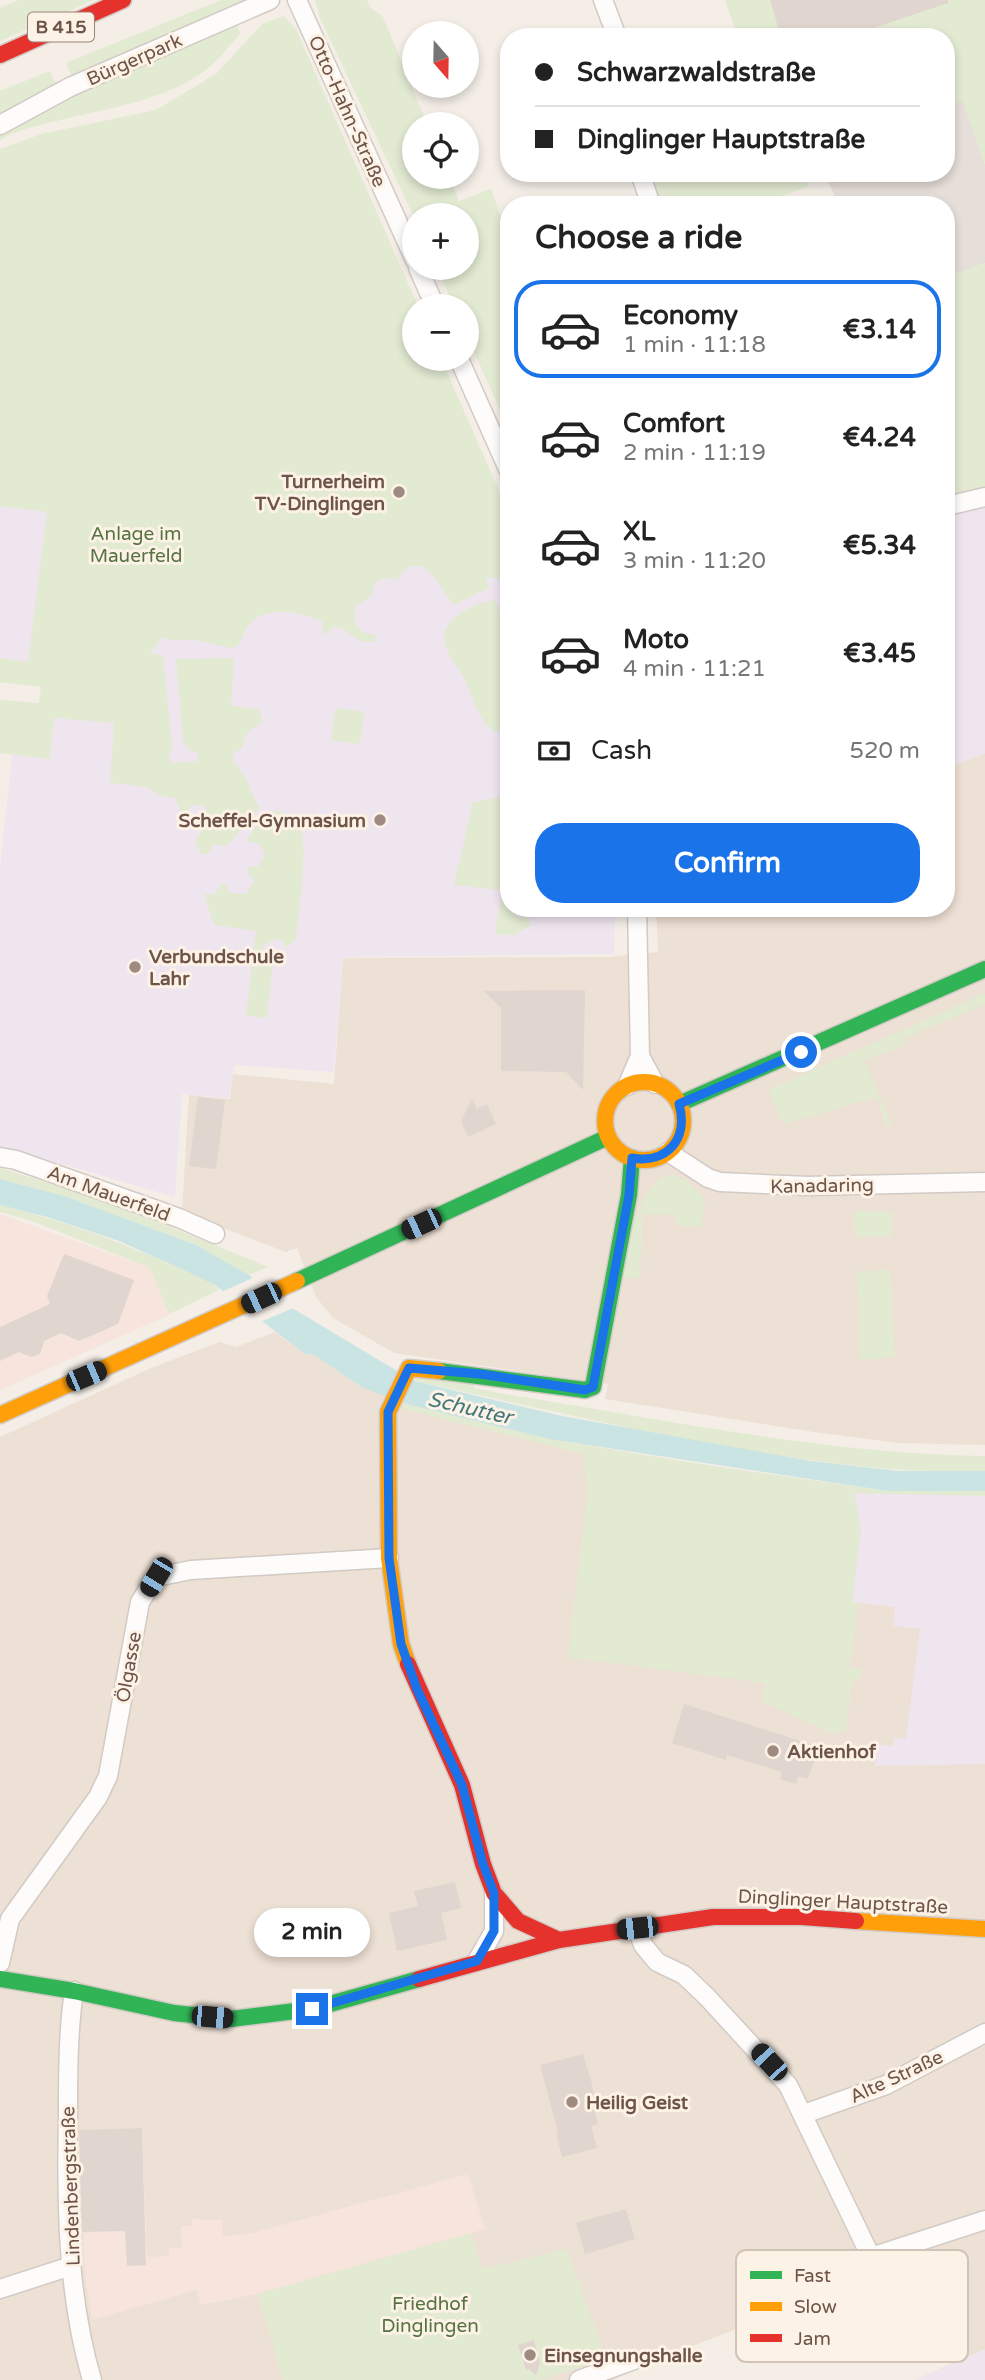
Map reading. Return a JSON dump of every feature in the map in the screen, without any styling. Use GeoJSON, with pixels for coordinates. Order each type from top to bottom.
{"type":"FeatureCollection","features":[{"type":"Feature","properties":{"kind":"street","name":"B 415"},"geometry":{"type":"LineString","coordinates":[[0,55],[123,0]]}},
{"type":"Feature","properties":{"kind":"street","name":"Bürgerpark"},"geometry":{"type":"LineString","coordinates":[[0,125],[70,87],[270,0]]}},
{"type":"Feature","properties":{"kind":"street","name":"Otto-Hahn-Straße"},"geometry":{"type":"LineString","coordinates":[[297,0],[402,231]]}},
{"type":"Feature","properties":{"kind":"street"},"geometry":{"type":"LineString","coordinates":[[603,0],[614,28]]}},
{"type":"Feature","properties":{"kind":"street"},"geometry":{"type":"LineString","coordinates":[[464,371],[500,451]]}},
{"type":"Feature","properties":{"kind":"street"},"geometry":{"type":"LineString","coordinates":[[955,504],[985,497]]}},
{"type":"Feature","properties":{"kind":"street"},"geometry":{"type":"LineString","coordinates":[[626,1086],[646,1082],[656,1084],[673,1095],[679,1104],[683,1117],[682,1130],[677,1142],[668,1152],[644,1160],[632,1158],[622,1153],[608,1137],[606,1114],[610,1102],[626,1086],[640,1056],[637,917]]}},
{"type":"Feature","properties":{"kind":"street"},"geometry":{"type":"LineString","coordinates":[[679,1104],[985,969]]}},
{"type":"Feature","properties":{"kind":"street"},"geometry":{"type":"LineString","coordinates":[[640,1056],[656,1084]]}},
{"type":"Feature","properties":{"kind":"street"},"geometry":{"type":"LineString","coordinates":[[0,1415],[220,1317],[608,1137]]}},
{"type":"Feature","properties":{"kind":"street","name":"Kanadaring"},"geometry":{"type":"LineString","coordinates":[[668,1152],[708,1178],[720,1182],[808,1186],[985,1182]]}},
{"type":"Feature","properties":{"kind":"street","name":"Am Mauerfeld"},"geometry":{"type":"LineString","coordinates":[[0,1157],[16,1160],[167,1214],[215,1234]]}},
{"type":"Feature","properties":{"kind":"street"},"geometry":{"type":"LineString","coordinates":[[559,1940],[518,1922],[494,1893],[483,1864],[462,1785],[417,1689],[401,1644],[389,1558],[388,1412],[407,1371],[480,1374],[585,1390],[593,1387],[629,1195],[632,1158]]}},
{"type":"Feature","properties":{"kind":"street","name":"Ölgasse"},"geometry":{"type":"LineString","coordinates":[[0,1963],[10,1919],[98,1797],[108,1776],[140,1602],[156,1577],[191,1570],[389,1558]]}},
{"type":"Feature","properties":{"kind":"street"},"geometry":{"type":"LineString","coordinates":[[477,1961],[494,1931],[494,1893]]}},
{"type":"Feature","properties":{"kind":"street","name":"Dinglinger Hauptstraße"},"geometry":{"type":"LineString","coordinates":[[0,1979],[74,1991],[174,2013],[231,2018],[312,2009],[559,1940],[713,1917],[764,1915],[985,1930]]}},
{"type":"Feature","properties":{"kind":"street"},"geometry":{"type":"LineString","coordinates":[[637,1928],[643,1945],[657,1962],[692,1983],[788,2085],[868,2250]]}},
{"type":"Feature","properties":{"kind":"street","name":"Lindenbergstraße"},"geometry":{"type":"LineString","coordinates":[[74,1991],[69,2021],[66,2183],[71,2266],[93,2380]]}},
{"type":"Feature","properties":{"kind":"street","name":"Alte Straße"},"geometry":{"type":"LineString","coordinates":[[804,2114],[886,2085],[985,2032]]}},
{"type":"Feature","properties":{"kind":"street"},"geometry":{"type":"LineString","coordinates":[[893,2250],[985,2220]]}},
{"type":"Feature","properties":{"kind":"street"},"geometry":{"type":"LineString","coordinates":[[0,2289],[71,2266]]}},
{"type":"Feature","properties":{"kind":"street"},"geometry":{"type":"LineString","coordinates":[[579,2380],[634,2360]]}},
{"type":"Feature","properties":{"kind":"shaded area"},"geometry":{"type":"Polygon","coordinates":[[[955,78],[985,165],[985,263],[955,274],[955,196],[835,196],[828,182],[955,182],[955,78]]]}},
{"type":"Feature","properties":{"kind":"shaded area"},"geometry":{"type":"Polygon","coordinates":[[[0,357],[58,489],[42,687],[0,682],[0,357]]]}},
{"type":"Feature","properties":{"kind":"shaded area"},"geometry":{"type":"Polygon","coordinates":[[[985,504],[985,753],[955,765],[955,511],[985,504]]]}},
{"type":"Feature","properties":{"kind":"shaded area"},"geometry":{"type":"Polygon","coordinates":[[[284,563],[500,563],[500,917],[615,917],[614,954],[343,957],[334,1072],[235,1065],[229,1098],[182,1094],[175,1197],[45,1159],[0,1149],[0,869],[12,755],[17,755],[22,702],[79,706],[166,632],[284,563]]]}},
{"type":"Feature","properties":{"kind":"shaded area"},"geometry":{"type":"Polygon","coordinates":[[[985,753],[985,1445],[899,1443],[814,1432],[605,1399],[608,1384],[394,1353],[333,1318],[316,1297],[297,1248],[286,1252],[182,1212],[189,1095],[230,1099],[233,1074],[334,1084],[343,958],[608,957],[658,952],[656,917],[955,917],[955,765],[985,753]]]}},
{"type":"Feature","properties":{"kind":"shaded area"},"geometry":{"type":"Polygon","coordinates":[[[0,1214],[150,1268],[169,1315],[0,1390],[0,1214]]]}},
{"type":"Feature","properties":{"kind":"shaded area"},"geometry":{"type":"Polygon","coordinates":[[[275,1332],[305,1354],[314,1355],[363,1388],[569,1451],[854,1493],[985,1496],[985,2380],[916,2380],[955,2362],[968,2362],[968,2250],[736,2250],[736,2329],[613,2380],[0,2380],[0,1437],[149,1369],[219,1342],[236,1347],[275,1332]]]}},
{"type":"Feature","properties":{"kind":"shaded area"},"geometry":{"type":"Polygon","coordinates":[[[854,1493],[985,1496],[985,1764],[875,1766],[878,1745],[893,1746],[895,1737],[906,1739],[920,1629],[893,1626],[895,1607],[852,1602],[861,1527],[854,1493]]]}},
{"type":"Feature","properties":{"kind":"shaded area"},"geometry":{"type":"Polygon","coordinates":[[[142,2128],[147,2257],[169,2256],[169,2248],[182,2248],[181,2226],[192,2226],[192,2219],[222,2220],[223,2237],[252,2233],[468,2174],[485,2229],[257,2294],[200,2305],[197,2290],[92,2320],[85,2276],[79,2130],[142,2128]]]}},
{"type":"Feature","properties":{"kind":"shaded area"},"geometry":{"type":"Polygon","coordinates":[[[985,2349],[985,2380],[916,2380],[956,2362],[968,2362],[968,2357],[985,2349]]]}},
{"type":"Feature","properties":{"kind":"green space"},"geometry":{"type":"Polygon","coordinates":[[[19,0],[94,0],[0,41],[0,8],[19,0]]]}},
{"type":"Feature","properties":{"kind":"green space"},"geometry":{"type":"Polygon","coordinates":[[[221,0],[249,0],[73,79],[66,63],[221,0]]]}},
{"type":"Feature","properties":{"kind":"green space"},"geometry":{"type":"Polygon","coordinates":[[[315,0],[367,0],[370,7],[383,17],[402,63],[402,98],[416,98],[422,112],[402,112],[402,189],[454,189],[459,201],[491,189],[500,214],[500,410],[479,363],[479,294],[449,294],[442,280],[479,280],[479,203],[407,203],[320,18],[315,0]]]}},
{"type":"Feature","properties":{"kind":"green space"},"geometry":{"type":"Polygon","coordinates":[[[725,0],[985,0],[985,165],[963,101],[955,104],[955,28],[735,28],[725,0]]]}},
{"type":"Feature","properties":{"kind":"green space","name":"Anlage im Mauerfeld"},"geometry":{"type":"Polygon","coordinates":[[[284,16],[296,29],[402,270],[402,280],[407,280],[413,294],[402,294],[402,371],[446,371],[500,493],[500,579],[486,577],[489,588],[453,605],[436,579],[421,567],[414,566],[405,570],[397,580],[379,580],[371,597],[356,606],[354,617],[360,630],[376,635],[374,642],[362,641],[333,627],[324,636],[322,621],[285,612],[262,615],[253,621],[245,630],[240,644],[231,648],[195,640],[168,640],[162,637],[150,654],[163,655],[172,747],[168,756],[172,763],[198,761],[198,754],[189,750],[183,741],[176,659],[234,658],[231,706],[258,709],[263,721],[247,733],[242,748],[233,754],[233,762],[242,772],[260,808],[227,846],[214,845],[206,855],[201,854],[195,840],[210,822],[205,806],[192,805],[186,812],[181,812],[175,798],[161,796],[146,787],[110,783],[114,723],[54,718],[50,759],[0,753],[0,700],[39,703],[41,687],[0,682],[0,658],[28,662],[47,512],[0,506],[0,149],[41,134],[156,110],[216,74],[262,24],[284,16]]]}},
{"type":"Feature","properties":{"kind":"green space"},"geometry":{"type":"Polygon","coordinates":[[[237,25],[240,34],[213,64],[171,90],[135,102],[30,128],[0,140],[0,133],[91,84],[237,25]]]}},
{"type":"Feature","properties":{"kind":"green space"},"geometry":{"type":"Polygon","coordinates":[[[50,71],[57,86],[0,115],[0,91],[50,71]]]}},
{"type":"Feature","properties":{"kind":"green space"},"geometry":{"type":"Polygon","coordinates":[[[650,182],[807,182],[808,187],[782,196],[656,196],[650,182]]]}},
{"type":"Feature","properties":{"kind":"green space"},"geometry":{"type":"Polygon","coordinates":[[[985,263],[985,487],[955,494],[955,274],[985,263]]]}},
{"type":"Feature","properties":{"kind":"green space"},"geometry":{"type":"Polygon","coordinates":[[[495,600],[500,611],[500,731],[494,732],[480,715],[463,676],[446,647],[444,637],[451,621],[477,605],[495,600]]]}},
{"type":"Feature","properties":{"kind":"green space"},"geometry":{"type":"Polygon","coordinates":[[[335,708],[364,712],[360,744],[331,741],[335,708]]]}},
{"type":"Feature","properties":{"kind":"green space"},"geometry":{"type":"Polygon","coordinates":[[[500,798],[500,890],[454,885],[473,802],[500,798]]]}},
{"type":"Feature","properties":{"kind":"green space"},"geometry":{"type":"Polygon","coordinates":[[[279,811],[297,822],[302,838],[303,866],[296,939],[286,948],[283,942],[276,939],[264,945],[264,956],[273,963],[267,1018],[246,1016],[256,931],[214,925],[204,894],[214,895],[221,884],[225,884],[230,893],[246,894],[254,881],[247,871],[249,866],[257,867],[265,855],[260,844],[246,841],[265,813],[279,811]]]}},
{"type":"Feature","properties":{"kind":"green space"},"geometry":{"type":"Polygon","coordinates":[[[500,903],[500,917],[529,917],[530,926],[514,935],[495,934],[500,903]]]}},
{"type":"Feature","properties":{"kind":"green space"},"geometry":{"type":"Polygon","coordinates":[[[985,993],[985,1004],[903,1039],[905,1045],[864,1060],[892,1125],[886,1127],[877,1097],[784,1124],[768,1090],[985,993]]]}},
{"type":"Feature","properties":{"kind":"green space"},"geometry":{"type":"Polygon","coordinates":[[[0,1168],[107,1201],[268,1267],[249,1275],[196,1245],[64,1196],[0,1179],[0,1168]]]}},
{"type":"Feature","properties":{"kind":"green space"},"geometry":{"type":"Polygon","coordinates":[[[672,1174],[687,1181],[705,1199],[702,1226],[677,1226],[676,1215],[643,1214],[640,1279],[621,1277],[631,1233],[642,1202],[650,1189],[672,1174]]]}},
{"type":"Feature","properties":{"kind":"green space"},"geometry":{"type":"Polygon","coordinates":[[[0,1205],[66,1224],[130,1247],[197,1275],[219,1290],[169,1314],[150,1268],[32,1221],[0,1212],[0,1205]]]}},
{"type":"Feature","properties":{"kind":"green space"},"geometry":{"type":"Polygon","coordinates":[[[854,1211],[893,1212],[892,1236],[855,1237],[854,1211]]]}},
{"type":"Feature","properties":{"kind":"green space"},"geometry":{"type":"Polygon","coordinates":[[[890,1270],[895,1357],[861,1360],[857,1271],[890,1270]]]}},
{"type":"Feature","properties":{"kind":"green space"},"geometry":{"type":"Polygon","coordinates":[[[417,1372],[474,1380],[474,1388],[505,1394],[744,1434],[864,1449],[985,1456],[985,1471],[876,1468],[723,1446],[414,1381],[417,1372]]]}},
{"type":"Feature","properties":{"kind":"green space"},"geometry":{"type":"Polygon","coordinates":[[[404,1403],[549,1439],[713,1466],[888,1491],[985,1491],[985,1496],[854,1493],[861,1527],[852,1602],[858,1603],[850,1667],[862,1669],[860,1679],[852,1678],[846,1731],[834,1734],[763,1702],[766,1683],[568,1657],[588,1490],[583,1454],[402,1409],[404,1403]]]}},
{"type":"Feature","properties":{"kind":"green space","name":"Friedhof Dinglingen"},"geometry":{"type":"Polygon","coordinates":[[[471,2233],[482,2269],[567,2249],[606,2359],[540,2380],[283,2380],[258,2294],[471,2233]]]}},
{"type":"Feature","properties":{"kind":"water","name":"Schutter"},"geometry":{"type":"Polygon","coordinates":[[[0,1179],[64,1196],[196,1245],[249,1275],[292,1308],[414,1381],[562,1416],[811,1461],[898,1471],[985,1471],[985,1491],[888,1491],[549,1439],[411,1405],[363,1388],[314,1355],[305,1354],[215,1285],[119,1241],[47,1217],[0,1205],[0,1179]]]}},
{"type":"Feature","properties":{"kind":"pier"},"geometry":{"type":"Polygon","coordinates":[[[257,1276],[296,1307],[258,1323],[219,1293],[257,1276]]]}},
{"type":"Feature","properties":{"kind":"building"},"geometry":{"type":"Polygon","coordinates":[[[770,0],[948,0],[948,3],[874,28],[778,28],[770,0]]]}},
{"type":"Feature","properties":{"kind":"building"},"geometry":{"type":"Polygon","coordinates":[[[585,990],[583,1090],[566,1072],[501,1071],[501,1008],[484,991],[585,990]]]}},
{"type":"Feature","properties":{"kind":"building"},"geometry":{"type":"Polygon","coordinates":[[[198,1097],[225,1100],[216,1169],[189,1166],[198,1097]]]}},
{"type":"Feature","properties":{"kind":"building"},"geometry":{"type":"Polygon","coordinates":[[[472,1099],[477,1109],[487,1104],[496,1124],[468,1137],[461,1121],[472,1099]]]}},
{"type":"Feature","properties":{"kind":"building"},"geometry":{"type":"Polygon","coordinates":[[[64,1254],[134,1280],[118,1324],[79,1341],[61,1333],[44,1341],[40,1354],[31,1357],[19,1352],[0,1361],[0,1327],[50,1304],[47,1296],[64,1254]]]}},
{"type":"Feature","properties":{"kind":"building"},"geometry":{"type":"Polygon","coordinates":[[[684,1704],[819,1747],[808,1779],[798,1776],[796,1784],[780,1779],[782,1772],[727,1755],[726,1760],[672,1743],[684,1704]]]}},
{"type":"Feature","properties":{"kind":"building"},"geometry":{"type":"Polygon","coordinates":[[[455,1882],[461,1908],[441,1913],[447,1940],[397,1951],[389,1913],[418,1906],[414,1891],[455,1882]]]}},
{"type":"Feature","properties":{"kind":"building","name":"Heilig Geist"},"geometry":{"type":"Polygon","coordinates":[[[583,2054],[594,2096],[592,2097],[598,2124],[591,2126],[597,2148],[562,2157],[540,2065],[583,2054]]]}},
{"type":"Feature","properties":{"kind":"building"},"geometry":{"type":"Polygon","coordinates":[[[142,2128],[146,2265],[127,2266],[125,2231],[82,2232],[79,2130],[142,2128]]]}},
{"type":"Feature","properties":{"kind":"building"},"geometry":{"type":"Polygon","coordinates":[[[626,2209],[635,2239],[585,2254],[576,2223],[626,2209]]]}},
{"type":"Feature","properties":{"kind":"building","name":"Einsegnungshalle"},"geometry":{"type":"Polygon","coordinates":[[[534,2340],[540,2363],[536,2375],[529,2369],[526,2370],[518,2345],[534,2340]]]}},
{"type":"Feature","properties":{"kind":"traffic: fast"},"geometry":{"type":"LineString","coordinates":[[679,1104],[985,969]]}},
{"type":"Feature","properties":{"kind":"traffic: fast"},"geometry":{"type":"LineString","coordinates":[[297,1281],[608,1137]]}},
{"type":"Feature","properties":{"kind":"traffic: fast"},"geometry":{"type":"LineString","coordinates":[[439,1371],[585,1390],[593,1387],[629,1195],[632,1158]]}},
{"type":"Feature","properties":{"kind":"traffic: fast"},"geometry":{"type":"LineString","coordinates":[[0,1979],[74,1991],[174,2013],[231,2019],[312,2009],[419,1979]]}},
{"type":"Feature","properties":{"kind":"traffic: slow"},"geometry":{"type":"LineString","coordinates":[[644,1082],[659,1085],[676,1099],[683,1121],[680,1136],[666,1153],[644,1160],[629,1157],[612,1143],[605,1121],[608,1106],[622,1089],[644,1082]]}},
{"type":"Feature","properties":{"kind":"traffic: slow"},"geometry":{"type":"LineString","coordinates":[[0,1415],[297,1281]]}},
{"type":"Feature","properties":{"kind":"traffic: slow"},"geometry":{"type":"LineString","coordinates":[[408,1664],[401,1644],[389,1558],[388,1412],[409,1368],[439,1371]]}},
{"type":"Feature","properties":{"kind":"traffic: slow"},"geometry":{"type":"LineString","coordinates":[[856,1921],[985,1929]]}},
{"type":"Feature","properties":{"kind":"traffic: jam"},"geometry":{"type":"LineString","coordinates":[[0,55],[123,0]]}},
{"type":"Feature","properties":{"kind":"traffic: jam"},"geometry":{"type":"LineString","coordinates":[[408,1664],[462,1785],[483,1864],[494,1893],[518,1921],[559,1940]]}},
{"type":"Feature","properties":{"kind":"traffic: jam"},"geometry":{"type":"LineString","coordinates":[[419,1979],[559,1940],[713,1917],[802,1917],[856,1921]]}},
{"type":"Feature","properties":{"kind":"place","name":"Turnerheim TV-Dinglingen"},"geometry":{"type":"Point","coordinates":[399,492]}},
{"type":"Feature","properties":{"kind":"place","name":"Scheffel-Gymnasium"},"geometry":{"type":"Point","coordinates":[380,820]}},
{"type":"Feature","properties":{"kind":"place","name":"Verbundschule Lahr"},"geometry":{"type":"Point","coordinates":[135,967]}},
{"type":"Feature","properties":{"kind":"place","name":"Aktienhof"},"geometry":{"type":"Point","coordinates":[773,1751]}},
{"type":"Feature","properties":{"kind":"place","name":"Heilig Geist"},"geometry":{"type":"Point","coordinates":[572,2102]}},
{"type":"Feature","properties":{"kind":"place","name":"Einsegnungshalle"},"geometry":{"type":"Point","coordinates":[530,2355]}},
{"type":"Feature","properties":{"kind":"route"},"geometry":{"type":"LineString","coordinates":[[312,2009],[477,1961],[494,1931],[494,1893],[483,1864],[462,1785],[417,1689],[401,1644],[389,1558],[388,1412],[409,1368],[480,1374],[585,1390],[593,1387],[597,1378],[629,1195],[632,1158],[657,1158],[668,1152],[677,1142],[683,1117],[679,1104],[801,1052]]}}]}
